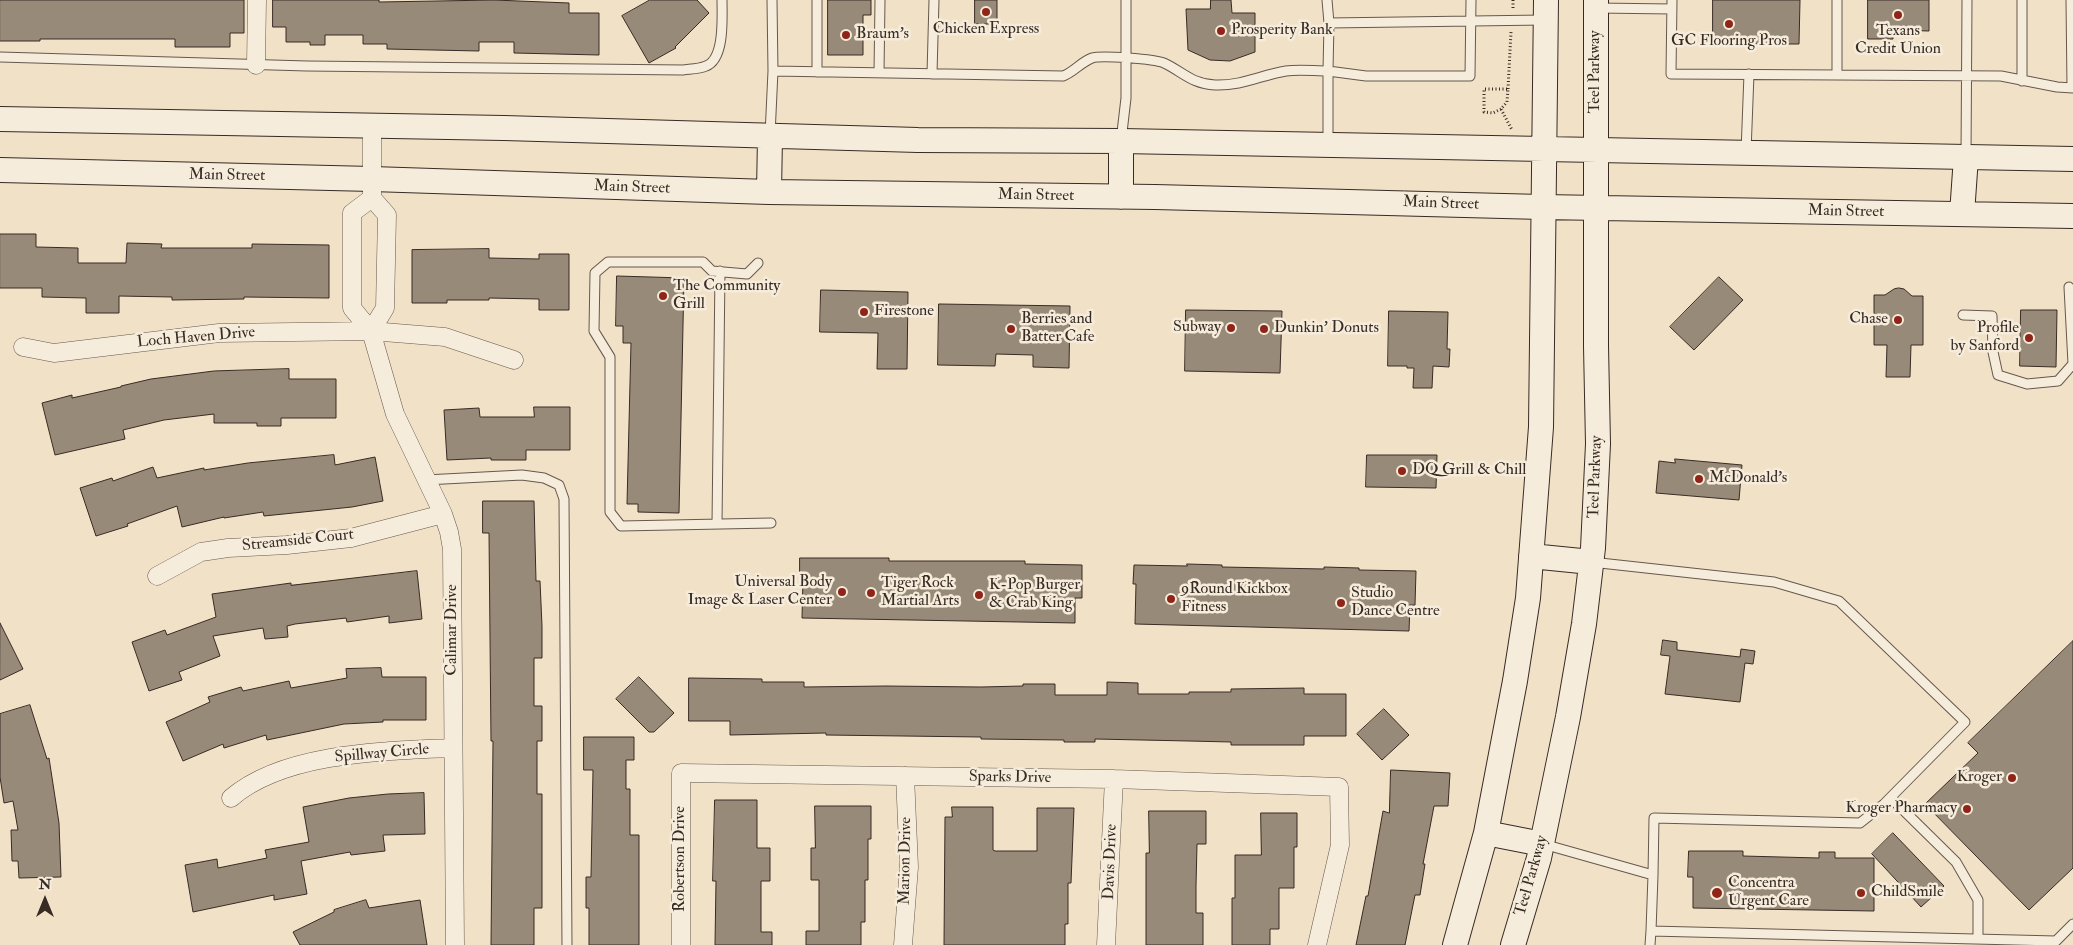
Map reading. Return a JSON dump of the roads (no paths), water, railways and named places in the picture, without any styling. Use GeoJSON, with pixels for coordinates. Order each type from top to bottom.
{"type":"FeatureCollection","features":[{"type":"Feature","properties":{"kind":"main road","name":"Teel Parkway"},"geometry":{"type":"LineString","coordinates":[[1513,945],[1542,844],[1568,717],[1584,624],[1591,562],[1598,444],[1596,346],[1596,4]]}},
{"type":"Feature","properties":{"kind":"main road"},"geometry":{"type":"LineString","coordinates":[[1455,945],[1486,833],[1528,598],[1541,427],[1542,207],[1546,10]]}},
{"type":"Feature","properties":{"kind":"main road"},"geometry":{"type":"LineString","coordinates":[[0,119],[504,128],[770,137],[1121,141],[2073,159]]}},
{"type":"Feature","properties":{"kind":"main road"},"geometry":{"type":"LineString","coordinates":[[769,192],[770,137]]}},
{"type":"Feature","properties":{"kind":"main road"},"geometry":{"type":"LineString","coordinates":[[1121,141],[1121,197]]}},
{"type":"Feature","properties":{"kind":"main road"},"geometry":{"type":"LineString","coordinates":[[1962,214],[1966,157]]}},
{"type":"Feature","properties":{"kind":"main road","name":"Main Street"},"geometry":{"type":"LineString","coordinates":[[0,170],[372,188],[1121,197],[1542,207],[2073,216]]}},
{"type":"Feature","properties":{"kind":"main road"},"geometry":{"type":"LineString","coordinates":[[1531,556],[1591,562]]}},
{"type":"Feature","properties":{"kind":"main road"},"geometry":{"type":"LineString","coordinates":[[1486,833],[1542,844]]}},
{"type":"Feature","properties":{"kind":"street"},"geometry":{"type":"LineString","coordinates":[[256,64],[257,0]]}},
{"type":"Feature","properties":{"kind":"street"},"geometry":{"type":"LineString","coordinates":[[371,331],[385,308],[387,214],[372,188],[372,126]]}},
{"type":"Feature","properties":{"kind":"street","name":"Calimar Drive"},"geometry":{"type":"LineString","coordinates":[[372,188],[352,213],[352,308],[371,331],[395,414],[425,480],[443,514],[449,532],[453,565],[454,945]]}},
{"type":"Feature","properties":{"kind":"street","name":"Loch Haven Drive"},"geometry":{"type":"LineString","coordinates":[[22,347],[54,354],[219,333],[371,331],[445,337],[514,360]]}},
{"type":"Feature","properties":{"kind":"street","name":"Streamside Court"},"geometry":{"type":"LineString","coordinates":[[157,576],[201,552],[351,538],[443,514]]}},
{"type":"Feature","properties":{"kind":"street","name":"Spillway Circle"},"geometry":{"type":"LineString","coordinates":[[231,798],[242,788],[258,780],[319,760],[350,754],[453,748]]}},
{"type":"Feature","properties":{"kind":"street","name":"Sparks Drive"},"geometry":{"type":"LineString","coordinates":[[681,773],[1114,779],[1339,787],[1340,845],[1317,945]]}},
{"type":"Feature","properties":{"kind":"street","name":"Robertson Drive"},"geometry":{"type":"LineString","coordinates":[[681,773],[681,945]]}},
{"type":"Feature","properties":{"kind":"street","name":"Marion Drive"},"geometry":{"type":"LineString","coordinates":[[902,945],[909,867],[905,776]]}},
{"type":"Feature","properties":{"kind":"street","name":"Davis Drive"},"geometry":{"type":"LineString","coordinates":[[1106,945],[1114,779]]}},
{"type":"Feature","properties":{"kind":"lane"},"geometry":{"type":"LineString","coordinates":[[0,57],[256,64],[683,70],[708,66],[716,58],[722,38],[722,0]]}},
{"type":"Feature","properties":{"kind":"lane"},"geometry":{"type":"LineString","coordinates":[[770,137],[773,71],[772,0]]}},
{"type":"Feature","properties":{"kind":"lane"},"geometry":{"type":"LineString","coordinates":[[816,0],[817,72]]}},
{"type":"Feature","properties":{"kind":"lane"},"geometry":{"type":"LineString","coordinates":[[879,73],[880,0]]}},
{"type":"Feature","properties":{"kind":"lane"},"geometry":{"type":"LineString","coordinates":[[932,74],[934,0]]}},
{"type":"Feature","properties":{"kind":"lane"},"geometry":{"type":"LineString","coordinates":[[1121,141],[1126,98],[1126,0]]}},
{"type":"Feature","properties":{"kind":"lane"},"geometry":{"type":"LineString","coordinates":[[1327,0],[1329,23],[1328,145]]}},
{"type":"Feature","properties":{"kind":"lane"},"geometry":{"type":"LineString","coordinates":[[773,71],[1063,76],[1094,58],[1152,59],[1163,62],[1193,81],[1214,85],[1238,84],[1286,71],[1328,71],[1366,76],[1470,76],[1471,0]]}},
{"type":"Feature","properties":{"kind":"lane"},"geometry":{"type":"LineString","coordinates":[[1837,0],[1837,75]]}},
{"type":"Feature","properties":{"kind":"lane"},"geometry":{"type":"LineString","coordinates":[[1966,157],[1967,0]]}},
{"type":"Feature","properties":{"kind":"lane"},"geometry":{"type":"LineString","coordinates":[[2022,0],[2022,81]]}},
{"type":"Feature","properties":{"kind":"lane"},"geometry":{"type":"LineString","coordinates":[[1596,4],[1672,4],[1671,74],[2001,76],[2072,88],[2071,0]]}},
{"type":"Feature","properties":{"kind":"lane"},"geometry":{"type":"LineString","coordinates":[[1329,23],[1512,21],[1546,10]]}},
{"type":"Feature","properties":{"kind":"lane"},"geometry":{"type":"LineString","coordinates":[[1746,153],[1749,74]]}},
{"type":"Feature","properties":{"kind":"lane"},"geometry":{"type":"LineString","coordinates":[[758,263],[747,274],[712,271],[703,262],[608,262],[595,273],[594,330],[610,357],[610,512],[621,526],[770,523]]}},
{"type":"Feature","properties":{"kind":"lane"},"geometry":{"type":"LineString","coordinates":[[717,524],[720,271]]}},
{"type":"Feature","properties":{"kind":"lane"},"geometry":{"type":"LineString","coordinates":[[1963,315],[1992,316],[1993,352],[1998,375],[2027,384],[2058,381],[2073,364],[2069,287]]}},
{"type":"Feature","properties":{"kind":"lane"},"geometry":{"type":"LineString","coordinates":[[425,480],[522,475],[544,478],[559,485],[564,499],[567,945]]}},
{"type":"Feature","properties":{"kind":"lane"},"geometry":{"type":"LineString","coordinates":[[1591,562],[1774,582],[1839,601],[1965,722],[1890,798],[1860,823],[1654,818],[1650,945]]}},
{"type":"Feature","properties":{"kind":"lane"},"geometry":{"type":"LineString","coordinates":[[1890,798],[1956,862],[1978,900],[1978,939]]}},
{"type":"Feature","properties":{"kind":"lane"},"geometry":{"type":"LineString","coordinates":[[1542,844],[1653,875]]}},
{"type":"Feature","properties":{"kind":"lane"},"geometry":{"type":"LineString","coordinates":[[1651,931],[1945,942],[1978,939],[2056,941],[2073,924]]}},
{"type":"Feature","properties":{"kind":"place","name":"Chicken Express"},"geometry":{"type":"Point","coordinates":[986,12]}},
{"type":"Feature","properties":{"kind":"place","name":"Texans Credit Union"},"geometry":{"type":"Point","coordinates":[1898,15]}},
{"type":"Feature","properties":{"kind":"place","name":"GC Flooring Pros"},"geometry":{"type":"Point","coordinates":[1729,24]}},
{"type":"Feature","properties":{"kind":"place","name":"Prosperity Bank"},"geometry":{"type":"Point","coordinates":[1221,31]}},
{"type":"Feature","properties":{"kind":"place","name":"Braum's"},"geometry":{"type":"Point","coordinates":[846,35]}},
{"type":"Feature","properties":{"kind":"place","name":"The Community Grill"},"geometry":{"type":"Point","coordinates":[663,296]}},
{"type":"Feature","properties":{"kind":"place","name":"Firestone"},"geometry":{"type":"Point","coordinates":[864,312]}},
{"type":"Feature","properties":{"kind":"place","name":"Chase"},"geometry":{"type":"Point","coordinates":[1898,320]}},
{"type":"Feature","properties":{"kind":"place","name":"Subway"},"geometry":{"type":"Point","coordinates":[1231,328]}},
{"type":"Feature","properties":{"kind":"place","name":"Berries and Batter Cafe"},"geometry":{"type":"Point","coordinates":[1011,329]}},
{"type":"Feature","properties":{"kind":"place","name":"Dunkin' Donuts"},"geometry":{"type":"Point","coordinates":[1264,329]}},
{"type":"Feature","properties":{"kind":"place","name":"Profile by Sanford"},"geometry":{"type":"Point","coordinates":[2029,338]}},
{"type":"Feature","properties":{"kind":"place","name":"DQ Grill & Chill"},"geometry":{"type":"Point","coordinates":[1402,471]}},
{"type":"Feature","properties":{"kind":"place","name":"McDonald's"},"geometry":{"type":"Point","coordinates":[1699,479]}},
{"type":"Feature","properties":{"kind":"place","name":"Universal Body Image & Laser Center"},"geometry":{"type":"Point","coordinates":[842,592]}},
{"type":"Feature","properties":{"kind":"place","name":"Tiger Rock Martial Arts"},"geometry":{"type":"Point","coordinates":[871,593]}},
{"type":"Feature","properties":{"kind":"place","name":"K-Pop Burger & Crab King"},"geometry":{"type":"Point","coordinates":[979,595]}},
{"type":"Feature","properties":{"kind":"place","name":"9Round Kickbox Fitness"},"geometry":{"type":"Point","coordinates":[1171,599]}},
{"type":"Feature","properties":{"kind":"place","name":"Studio Dance Centre"},"geometry":{"type":"Point","coordinates":[1341,603]}},
{"type":"Feature","properties":{"kind":"place","name":"Kroger"},"geometry":{"type":"Point","coordinates":[2012,778]}},
{"type":"Feature","properties":{"kind":"place","name":"Kroger Pharmacy"},"geometry":{"type":"Point","coordinates":[1967,809]}},
{"type":"Feature","properties":{"kind":"place","name":"Concentra Urgent Care"},"geometry":{"type":"Point","coordinates":[1717,893]}},
{"type":"Feature","properties":{"kind":"place","name":"ChildSmile"},"geometry":{"type":"Point","coordinates":[1861,893]}}]}
